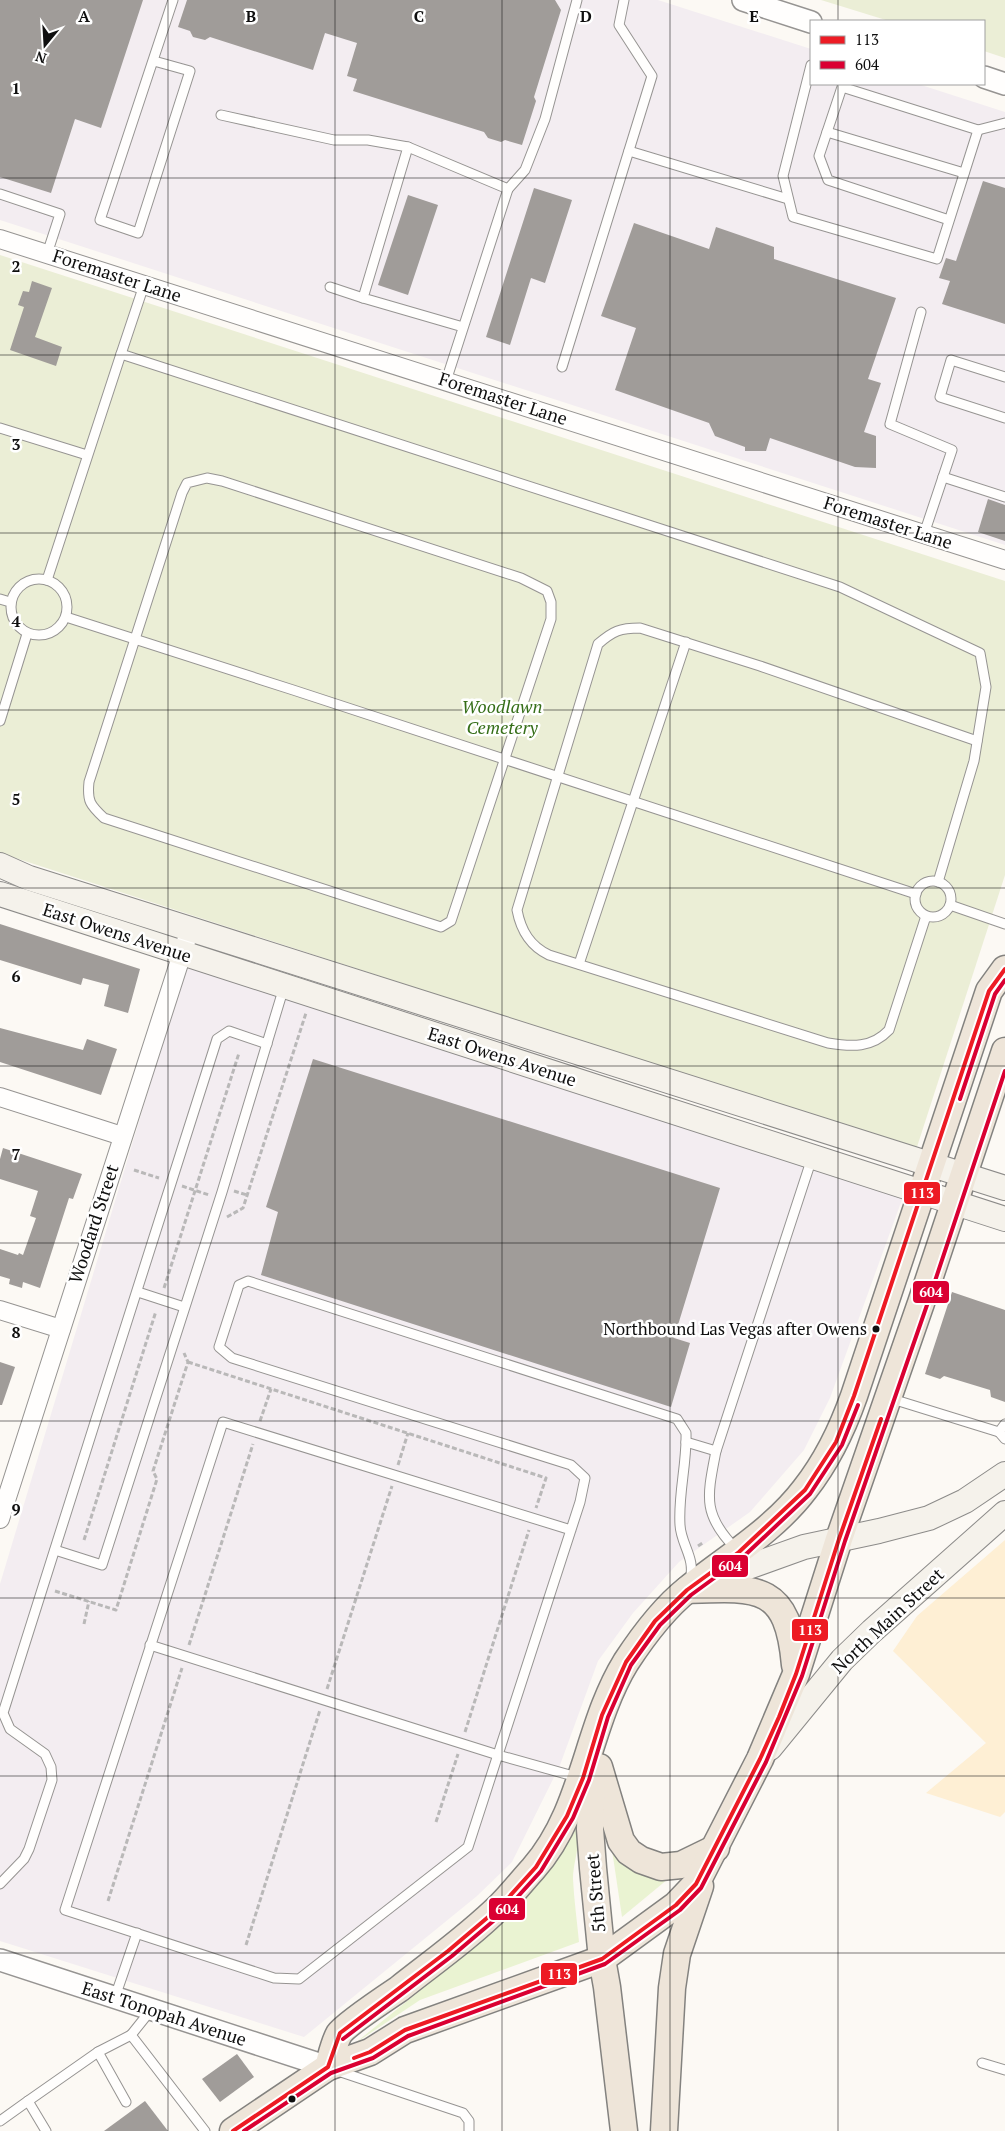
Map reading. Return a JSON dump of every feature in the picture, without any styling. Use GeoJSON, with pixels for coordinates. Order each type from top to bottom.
{"type":"FeatureCollection","features":[{"type":"Feature","properties":{"kind":"main road","name":"East Owens Avenue"},"geometry":{"type":"LineString","coordinates":[[0,865],[29,878],[1005,1188]]}},
{"type":"Feature","properties":{"kind":"main road","name":"East Owens Avenue"},"geometry":{"type":"LineString","coordinates":[[0,894],[1005,1219]]}},
{"type":"Feature","properties":{"kind":"main road"},"geometry":{"type":"LineString","coordinates":[[328,2067],[340,2033],[500,1907],[536,1867],[567,1816],[616,1681],[626,1662],[655,1621],[687,1590],[739,1552],[805,1490],[836,1442],[854,1396],[989,992],[1005,969]]}},
{"type":"Feature","properties":{"kind":"main road"},"geometry":{"type":"LineString","coordinates":[[233,2131],[328,2067],[370,2052],[405,2030],[602,1959],[676,1905],[696,1884],[760,1759],[796,1674],[839,1539],[1005,1051]]}},
{"type":"Feature","properties":{"kind":"main road"},"geometry":{"type":"LineString","coordinates":[[687,1590],[757,1563],[839,1539],[880,1531],[929,1518],[965,1501],[1005,1474]]}},
{"type":"Feature","properties":{"kind":"main road","name":"North Main Street"},"geometry":{"type":"LineString","coordinates":[[760,1759],[842,1660],[1005,1513]]}},
{"type":"Feature","properties":{"kind":"main road"},"geometry":{"type":"LineString","coordinates":[[687,1590],[747,1590],[760,1593],[771,1599],[783,1612],[790,1627],[796,1674]]}},
{"type":"Feature","properties":{"kind":"main road"},"geometry":{"type":"LineString","coordinates":[[592,1744],[621,1841],[629,1852],[641,1860],[661,1867],[681,1865],[716,1848]]}},
{"type":"Feature","properties":{"kind":"main road","name":"5th Street"},"geometry":{"type":"LineString","coordinates":[[592,1744],[590,1829],[602,1959],[624,2131]]}},
{"type":"Feature","properties":{"kind":"main road"},"geometry":{"type":"LineString","coordinates":[[664,2131],[671,1996],[677,1954],[699,1889],[716,1848]]}},
{"type":"Feature","properties":{"kind":"street"},"geometry":{"type":"LineString","coordinates":[[742,0],[810,22]]}},
{"type":"Feature","properties":{"kind":"street"},"geometry":{"type":"LineString","coordinates":[[985,77],[1005,84]]}},
{"type":"Feature","properties":{"kind":"street","name":"Foremaster Lane"},"geometry":{"type":"LineString","coordinates":[[0,239],[1005,560]]}},
{"type":"Feature","properties":{"kind":"street","name":"Woodard Street"},"geometry":{"type":"LineString","coordinates":[[0,1519],[190,929]]}},
{"type":"Feature","properties":{"kind":"street"},"geometry":{"type":"LineString","coordinates":[[0,1097],[122,1136]]}},
{"type":"Feature","properties":{"kind":"street"},"geometry":{"type":"LineString","coordinates":[[0,1310],[60,1330]]}},
{"type":"Feature","properties":{"kind":"street","name":"East Tonopah Avenue"},"geometry":{"type":"LineString","coordinates":[[0,1960],[328,2067]]}},
{"type":"Feature","properties":{"kind":"lane"},"geometry":{"type":"LineString","coordinates":[[154,61],[190,72],[138,232],[100,220],[173,0]]}},
{"type":"Feature","properties":{"kind":"lane"},"geometry":{"type":"LineString","coordinates":[[446,381],[508,189],[524,170],[545,119],[577,0]]}},
{"type":"Feature","properties":{"kind":"lane"},"geometry":{"type":"LineString","coordinates":[[562,367],[652,76],[619,25],[624,0]]}},
{"type":"Feature","properties":{"kind":"lane"},"geometry":{"type":"LineString","coordinates":[[810,69],[783,176],[793,217],[937,259],[978,130]]}},
{"type":"Feature","properties":{"kind":"lane"},"geometry":{"type":"LineString","coordinates":[[949,220],[828,180],[819,156],[842,87],[978,130],[1005,123]]}},
{"type":"Feature","properties":{"kind":"lane"},"geometry":{"type":"LineString","coordinates":[[221,115],[334,140],[368,140],[408,147],[508,189]]}},
{"type":"Feature","properties":{"kind":"lane"},"geometry":{"type":"LineString","coordinates":[[827,132],[964,173]]}},
{"type":"Feature","properties":{"kind":"lane"},"geometry":{"type":"LineString","coordinates":[[363,298],[408,147]]}},
{"type":"Feature","properties":{"kind":"lane"},"geometry":{"type":"LineString","coordinates":[[629,151],[788,199]]}},
{"type":"Feature","properties":{"kind":"lane"},"geometry":{"type":"LineString","coordinates":[[0,194],[60,214],[47,254]]}},
{"type":"Feature","properties":{"kind":"lane"},"geometry":{"type":"LineString","coordinates":[[47,580],[144,285]]}},
{"type":"Feature","properties":{"kind":"lane"},"geometry":{"type":"LineString","coordinates":[[330,287],[463,327]]}},
{"type":"Feature","properties":{"kind":"lane"},"geometry":{"type":"LineString","coordinates":[[921,312],[890,424],[952,450],[924,534]]}},
{"type":"Feature","properties":{"kind":"lane"},"geometry":{"type":"LineString","coordinates":[[121,354],[840,587],[980,653],[986,687],[974,761],[938,882]]}},
{"type":"Feature","properties":{"kind":"lane"},"geometry":{"type":"LineString","coordinates":[[1004,415],[940,397],[951,360],[1005,377]]}},
{"type":"Feature","properties":{"kind":"lane"},"geometry":{"type":"LineString","coordinates":[[0,428],[87,456]]}},
{"type":"Feature","properties":{"kind":"lane"},"geometry":{"type":"LineString","coordinates":[[943,477],[1005,497]]}},
{"type":"Feature","properties":{"kind":"lane"},"geometry":{"type":"LineString","coordinates":[[207,478],[222,481],[521,578],[541,586],[547,591],[551,602],[551,619],[451,921],[441,927],[432,926],[104,818],[91,806],[88,794],[89,782],[136,639],[182,493],[187,483],[207,478]]}},
{"type":"Feature","properties":{"kind":"lane"},"geometry":{"type":"LineString","coordinates":[[38,579],[47,580],[56,584],[66,599],[66,617],[61,625],[46,635],[27,634],[13,621],[10,612],[10,602],[20,585],[38,579]]}},
{"type":"Feature","properties":{"kind":"lane"},"geometry":{"type":"LineString","coordinates":[[0,599],[10,602]]}},
{"type":"Feature","properties":{"kind":"lane"},"geometry":{"type":"LineString","coordinates":[[66,617],[916,894]]}},
{"type":"Feature","properties":{"kind":"lane"},"geometry":{"type":"LineString","coordinates":[[926,916],[889,1030],[880,1040],[864,1045],[846,1046],[828,1043],[536,949],[519,924],[517,910],[598,644],[621,628],[640,628],[686,642],[977,741]]}},
{"type":"Feature","properties":{"kind":"lane"},"geometry":{"type":"LineString","coordinates":[[0,721],[27,634]]}},
{"type":"Feature","properties":{"kind":"lane"},"geometry":{"type":"LineString","coordinates":[[579,964],[686,642]]}},
{"type":"Feature","properties":{"kind":"lane"},"geometry":{"type":"LineString","coordinates":[[938,882],[947,888],[950,893],[950,905],[943,914],[932,917],[926,916],[917,908],[915,903],[916,894],[921,886],[926,883],[938,882]]}},
{"type":"Feature","properties":{"kind":"lane"},"geometry":{"type":"LineString","coordinates":[[950,905],[1005,924]]}},
{"type":"Feature","properties":{"kind":"lane"},"geometry":{"type":"LineString","coordinates":[[55,1550],[102,1565],[222,1192],[284,986]]}},
{"type":"Feature","properties":{"kind":"lane"},"geometry":{"type":"LineString","coordinates":[[0,1884],[24,1859],[29,1849],[52,1780],[51,1766],[45,1754],[10,1729],[3,1713],[138,1292],[171,1182],[217,1039],[229,1031],[267,1044]]}},
{"type":"Feature","properties":{"kind":"lane"},"geometry":{"type":"LineString","coordinates":[[739,1552],[712,1519],[709,1506],[710,1482],[716,1451],[813,1158]]}},
{"type":"Feature","properties":{"kind":"lane"},"geometry":{"type":"LineString","coordinates":[[571,1530],[223,1422],[65,1910],[274,1978],[299,1979],[468,1847],[498,1755],[571,1530],[580,1502],[584,1478],[571,1465],[232,1358],[219,1347],[239,1286],[248,1281],[677,1419],[686,1433],[680,1492],[680,1528],[688,1551],[692,1572],[687,1590]]}},
{"type":"Feature","properties":{"kind":"lane"},"geometry":{"type":"LineString","coordinates":[[138,1292],[184,1306]]}},
{"type":"Feature","properties":{"kind":"lane"},"geometry":{"type":"LineString","coordinates":[[888,1398],[1002,1436],[1005,1424]]}},
{"type":"Feature","properties":{"kind":"lane"},"geometry":{"type":"LineString","coordinates":[[686,1442],[716,1451]]}},
{"type":"Feature","properties":{"kind":"lane"},"geometry":{"type":"LineString","coordinates":[[150,1645],[461,1744],[562,1774],[582,1778]]}},
{"type":"Feature","properties":{"kind":"lane"},"geometry":{"type":"LineString","coordinates":[[115,1998],[137,1934]]}},
{"type":"Feature","properties":{"kind":"lane"},"geometry":{"type":"LineString","coordinates":[[0,2121],[98,2052],[131,2035],[151,2010]]}},
{"type":"Feature","properties":{"kind":"lane"},"geometry":{"type":"LineString","coordinates":[[131,2035],[205,2131]]}},
{"type":"Feature","properties":{"kind":"lane"},"geometry":{"type":"LineString","coordinates":[[98,2052],[126,2102]]}},
{"type":"Feature","properties":{"kind":"lane"},"geometry":{"type":"LineString","coordinates":[[982,2063],[1005,2070]]}},
{"type":"Feature","properties":{"kind":"lane"},"geometry":{"type":"LineString","coordinates":[[328,2067],[463,2113],[469,2121],[469,2131]]}},
{"type":"Feature","properties":{"kind":"lane"},"geometry":{"type":"LineString","coordinates":[[28,2101],[46,2131]]}},
{"type":"Feature","properties":{"kind":"path"},"geometry":{"type":"LineString","coordinates":[[226,1217],[243,1208],[308,1007]]}},
{"type":"Feature","properties":{"kind":"path"},"geometry":{"type":"LineString","coordinates":[[134,1170],[210,1195],[231,1190],[248,1195]]}},
{"type":"Feature","properties":{"kind":"path"},"geometry":{"type":"LineString","coordinates":[[43,1587],[116,1610],[156,1479],[154,1471],[188,1362],[183,1350]]}},
{"type":"Feature","properties":{"kind":"path"},"geometry":{"type":"LineString","coordinates":[[188,1362],[546,1478],[436,1822]]}},
{"type":"Feature","properties":{"kind":"path"},"geometry":{"type":"LineString","coordinates":[[697,1546],[704,1542]]}},
{"type":"Feature","properties":{"kind":"path"},"geometry":{"type":"LineString","coordinates":[[84,1624],[89,1601]]}},
{"type":"Feature","properties":{"kind":"shaded area"},"geometry":{"type":"Polygon","coordinates":[[[0,0],[658,0],[810,49],[810,85],[921,85],[1005,112],[1005,545],[0,220],[0,0]]]}},
{"type":"Feature","properties":{"kind":"shaded area"},"geometry":{"type":"Polygon","coordinates":[[[186,965],[904,1194],[830,1398],[804,1450],[750,1512],[679,1562],[633,1613],[598,1661],[560,1765],[512,1862],[477,1896],[304,2037],[0,1941],[0,1584],[186,965]]]}},
{"type":"Feature","properties":{"kind":"green space"},"geometry":{"type":"Polygon","coordinates":[[[821,0],[1005,0],[1005,58],[985,51],[985,20],[886,20],[821,0]]]}},
{"type":"Feature","properties":{"kind":"green space","name":"Woodlawn Cemetery"},"geometry":{"type":"Polygon","coordinates":[[[0,255],[1005,581],[1005,875],[916,1150],[0,853],[0,255]]]}},
{"type":"Feature","properties":{"kind":"green space"},"geometry":{"type":"Polygon","coordinates":[[[571,1828],[577,1828],[578,1834],[573,1879],[579,1942],[420,2000],[354,2044],[422,1989],[478,1937],[571,1828]]]}},
{"type":"Feature","properties":{"kind":"green space"},"geometry":{"type":"Polygon","coordinates":[[[612,1850],[668,1879],[622,1917],[612,1850]]]}},
{"type":"Feature","properties":{"kind":"sand"},"geometry":{"type":"Polygon","coordinates":[[[1005,1540],[1005,1812],[1000,1817],[926,1793],[986,1743],[893,1651],[917,1616],[1005,1540]]]}},
{"type":"Feature","properties":{"kind":"building"},"geometry":{"type":"Polygon","coordinates":[[[0,0],[143,0],[101,128],[75,119],[51,193],[0,177],[0,0]]]}},
{"type":"Feature","properties":{"kind":"building"},"geometry":{"type":"Polygon","coordinates":[[[187,0],[555,0],[561,10],[534,97],[536,101],[522,145],[488,138],[484,132],[353,91],[357,79],[347,76],[357,43],[325,33],[313,70],[210,37],[205,40],[193,37],[190,31],[178,27],[187,0]]]}},
{"type":"Feature","properties":{"kind":"building"},"geometry":{"type":"Polygon","coordinates":[[[983,181],[1005,188],[1005,324],[942,304],[950,281],[939,278],[946,258],[956,261],[983,181]]]}},
{"type":"Feature","properties":{"kind":"building"},"geometry":{"type":"Polygon","coordinates":[[[534,188],[572,200],[545,283],[531,278],[510,345],[486,337],[534,188]]]}},
{"type":"Feature","properties":{"kind":"building"},"geometry":{"type":"Polygon","coordinates":[[[408,195],[438,205],[408,295],[378,285],[408,195]]]}},
{"type":"Feature","properties":{"kind":"building"},"geometry":{"type":"Polygon","coordinates":[[[634,223],[709,249],[716,227],[774,247],[774,259],[896,298],[868,379],[881,383],[864,432],[876,436],[876,468],[855,467],[770,438],[766,451],[745,451],[745,447],[715,436],[709,423],[615,390],[636,328],[601,316],[634,223]]]}},
{"type":"Feature","properties":{"kind":"building"},"geometry":{"type":"Polygon","coordinates":[[[32,281],[52,288],[35,337],[62,347],[56,366],[10,350],[24,307],[18,305],[23,291],[29,292],[32,281]]]}},
{"type":"Feature","properties":{"kind":"building"},"geometry":{"type":"Polygon","coordinates":[[[988,499],[1005,505],[1005,541],[978,532],[988,499]]]}},
{"type":"Feature","properties":{"kind":"building"},"geometry":{"type":"Polygon","coordinates":[[[0,924],[140,969],[128,1013],[104,1006],[109,985],[83,978],[81,985],[0,960],[0,924]]]}},
{"type":"Feature","properties":{"kind":"building"},"geometry":{"type":"Polygon","coordinates":[[[0,1028],[83,1050],[87,1039],[117,1049],[101,1095],[0,1062],[0,1028]]]}},
{"type":"Feature","properties":{"kind":"building"},"geometry":{"type":"Polygon","coordinates":[[[313,1059],[720,1188],[674,1338],[690,1343],[671,1407],[261,1275],[278,1212],[266,1207],[313,1059]]]}},
{"type":"Feature","properties":{"kind":"building"},"geometry":{"type":"Polygon","coordinates":[[[3,1148],[82,1174],[73,1199],[69,1198],[40,1288],[23,1282],[22,1288],[9,1284],[10,1279],[0,1276],[0,1249],[23,1255],[36,1218],[30,1216],[38,1191],[0,1179],[0,1159],[3,1148]]]}},
{"type":"Feature","properties":{"kind":"building"},"geometry":{"type":"Polygon","coordinates":[[[952,1292],[1005,1310],[1005,1402],[991,1397],[990,1390],[944,1376],[940,1379],[925,1374],[952,1292]]]}},
{"type":"Feature","properties":{"kind":"building"},"geometry":{"type":"Polygon","coordinates":[[[0,1362],[15,1367],[2,1405],[0,1405],[0,1362]]]}},
{"type":"Feature","properties":{"kind":"building"},"geometry":{"type":"Polygon","coordinates":[[[237,2054],[254,2077],[220,2102],[202,2079],[237,2054]]]}},
{"type":"Feature","properties":{"kind":"building"},"geometry":{"type":"Polygon","coordinates":[[[145,2101],[168,2131],[104,2131],[145,2101]]]}},
{"type":"Feature","properties":{"kind":"transit line","name":"113"},"geometry":{"type":"LineString","coordinates":[[233,2131],[328,2067],[340,2033],[448,1951],[500,1907],[536,1867],[567,1816],[583,1778],[602,1715],[626,1662],[655,1621],[687,1590],[739,1552],[805,1490],[836,1442],[854,1396],[989,991],[1005,969]]}},
{"type":"Feature","properties":{"kind":"transit line","name":"604"},"geometry":{"type":"LineString","coordinates":[[960,1099],[995,994],[1005,980]]}},
{"type":"Feature","properties":{"kind":"transit line","name":"604"},"geometry":{"type":"LineString","coordinates":[[244,2131],[331,2073],[373,2058],[408,2036],[605,1964],[680,1910],[701,1888],[766,1762],[802,1676],[845,1541],[927,1305],[1005,1071]]}},
{"type":"Feature","properties":{"kind":"transit line","name":"604"},"geometry":{"type":"LineString","coordinates":[[343,2039],[452,1956],[504,1912],[541,1871],[573,1818],[589,1780],[608,1717],[631,1665],[660,1625],[691,1595],[743,1557],[810,1494],[842,1445],[858,1405]]}},
{"type":"Feature","properties":{"kind":"transit line","name":"113"},"geometry":{"type":"LineString","coordinates":[[354,2058],[370,2052],[405,2030],[602,1959],[676,1905],[696,1884],[760,1759],[779,1717],[796,1674],[839,1539],[881,1419]]}},
{"type":"Feature","properties":{"kind":"place","name":"Northbound Las Vegas after Owens"},"geometry":{"type":"Point","coordinates":[876,1329]}}]}
